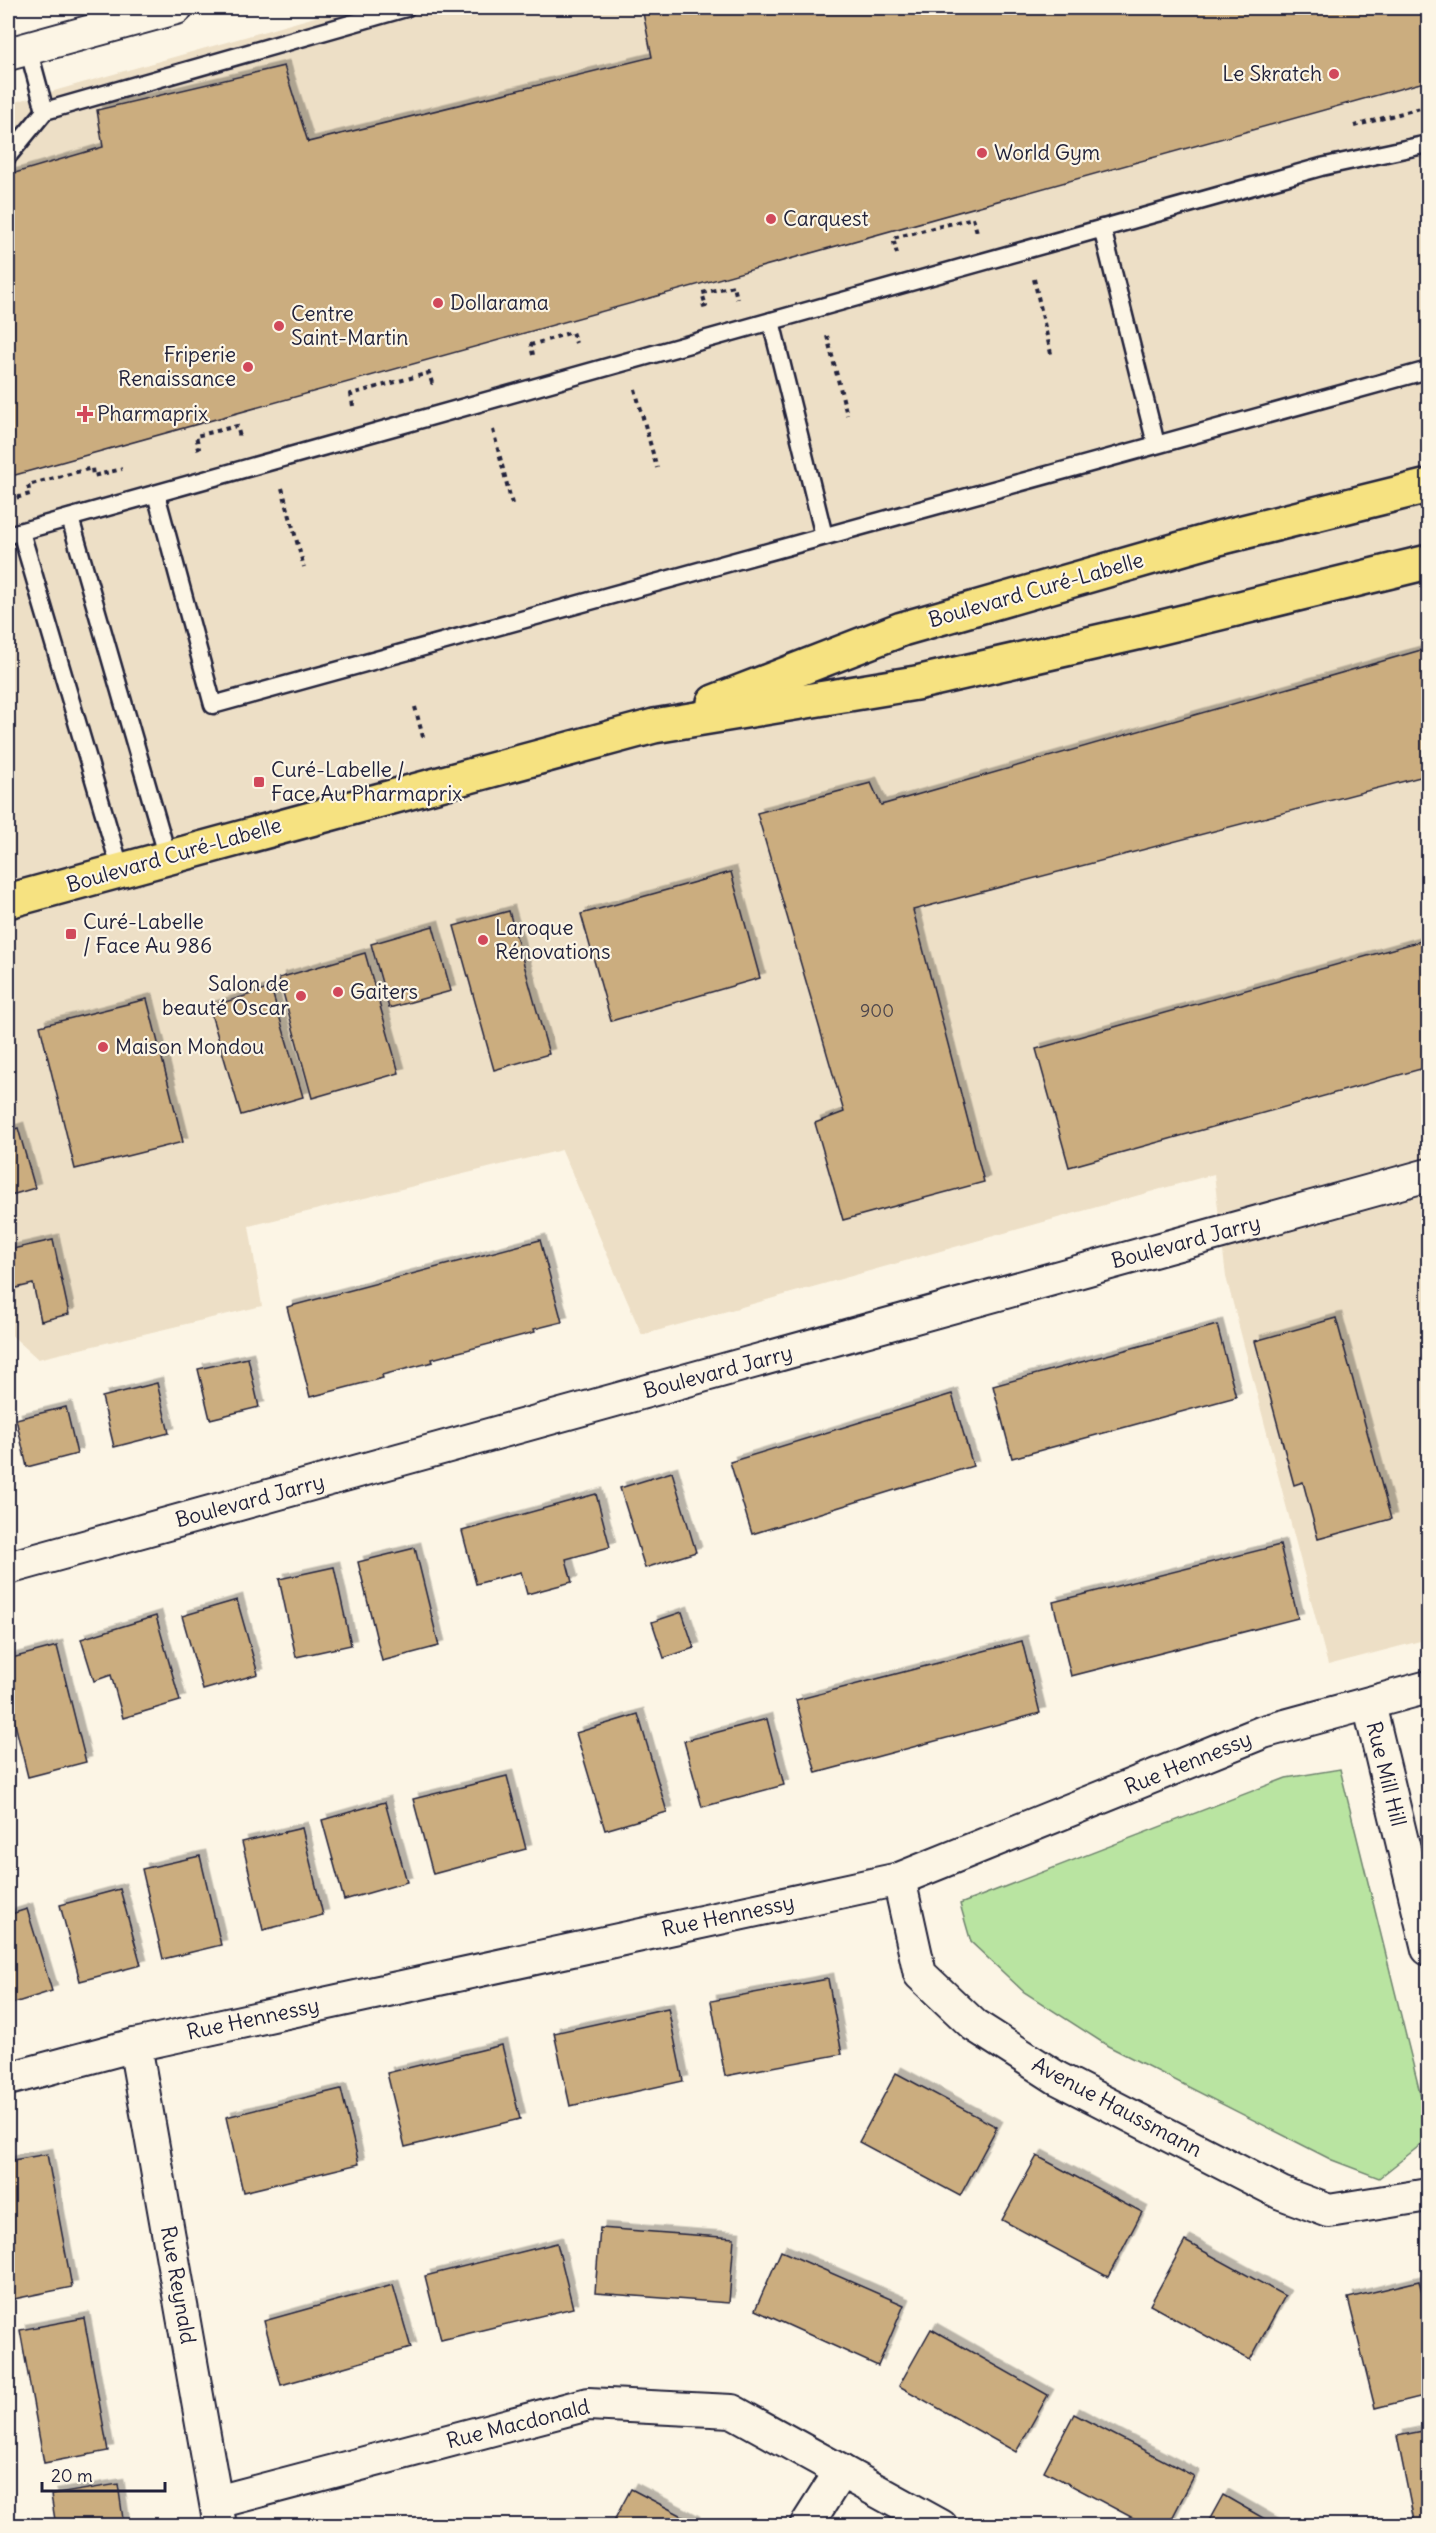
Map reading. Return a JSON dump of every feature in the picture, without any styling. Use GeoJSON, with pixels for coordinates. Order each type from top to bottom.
{"type":"FeatureCollection","features":[{"type":"Feature","properties":{"kind":"main road","name":"Boulevard Curé-Labelle"},"geometry":{"type":"LineString","coordinates":[[654,726],[902,629],[1219,538],[1428,486]]}},
{"type":"Feature","properties":{"kind":"main road","name":"Boulevard Curé-Labelle"},"geometry":{"type":"LineString","coordinates":[[8,902],[654,726],[916,683],[1428,562]]}},
{"type":"Feature","properties":{"kind":"street"},"geometry":{"type":"LineString","coordinates":[[18,51],[176,8]]}},
{"type":"Feature","properties":{"kind":"street","name":"Boulevard Jarry"},"geometry":{"type":"LineString","coordinates":[[8,1568],[1428,1175]]}},
{"type":"Feature","properties":{"kind":"street","name":"Rue Hennessy"},"geometry":{"type":"LineString","coordinates":[[8,2079],[135,2044],[899,1879],[1263,1732],[1428,1687]]}},
{"type":"Feature","properties":{"kind":"street","name":"Rue Mill Hill"},"geometry":{"type":"LineString","coordinates":[[1369,1704],[1428,1949]]}},
{"type":"Feature","properties":{"kind":"street","name":"Avenue Haussmann"},"geometry":{"type":"LineString","coordinates":[[899,1879],[920,1974],[974,2025],[1057,2078],[1281,2193],[1329,2211],[1428,2194]]}},
{"type":"Feature","properties":{"kind":"street","name":"Rue Reynald"},"geometry":{"type":"LineString","coordinates":[[135,2044],[218,2514]]}},
{"type":"Feature","properties":{"kind":"street","name":"Rue Macdonald"},"geometry":{"type":"LineString","coordinates":[[218,2514],[588,2404],[732,2411],[941,2526]]}},
{"type":"Feature","properties":{"kind":"street"},"geometry":{"type":"LineString","coordinates":[[806,2526],[841,2471]]}},
{"type":"Feature","properties":{"kind":"lane"},"geometry":{"type":"LineString","coordinates":[[8,156],[45,111],[406,8]]}},
{"type":"Feature","properties":{"kind":"lane"},"geometry":{"type":"LineString","coordinates":[[18,51],[45,111]]}},
{"type":"Feature","properties":{"kind":"lane"},"geometry":{"type":"LineString","coordinates":[[121,871],[14,533],[1321,167],[1428,144]]}},
{"type":"Feature","properties":{"kind":"lane"},"geometry":{"type":"LineString","coordinates":[[1102,228],[1156,444]]}},
{"type":"Feature","properties":{"kind":"lane"},"geometry":{"type":"LineString","coordinates":[[771,321],[824,536]]}},
{"type":"Feature","properties":{"kind":"lane"},"geometry":{"type":"LineString","coordinates":[[156,494],[213,705],[1428,370]]}},
{"type":"Feature","properties":{"kind":"lane"},"geometry":{"type":"LineString","coordinates":[[70,518],[168,858]]}},
{"type":"Feature","properties":{"kind":"path"},"geometry":{"type":"LineString","coordinates":[[1349,128],[1428,106]]}},
{"type":"Feature","properties":{"kind":"path"},"geometry":{"type":"LineString","coordinates":[[886,257],[898,254],[892,238],[973,218],[976,232],[987,229]]}},
{"type":"Feature","properties":{"kind":"path"},"geometry":{"type":"LineString","coordinates":[[1027,249],[1052,358]]}},
{"type":"Feature","properties":{"kind":"path"},"geometry":{"type":"LineString","coordinates":[[695,309],[706,306],[702,293],[734,286],[737,299],[748,296]]}},
{"type":"Feature","properties":{"kind":"path"},"geometry":{"type":"LineString","coordinates":[[803,312],[807,326],[826,335],[847,414]]}},
{"type":"Feature","properties":{"kind":"path"},"geometry":{"type":"LineString","coordinates":[[523,358],[534,355],[531,345],[572,332],[575,344],[584,341]]}},
{"type":"Feature","properties":{"kind":"path"},"geometry":{"type":"LineString","coordinates":[[629,360],[657,468]]}},
{"type":"Feature","properties":{"kind":"path"},"geometry":{"type":"LineString","coordinates":[[345,409],[354,406],[351,394],[429,373],[432,382],[440,380]]}},
{"type":"Feature","properties":{"kind":"path"},"geometry":{"type":"LineString","coordinates":[[474,404],[492,428],[513,508]]}},
{"type":"Feature","properties":{"kind":"path"},"geometry":{"type":"LineString","coordinates":[[188,451],[199,448],[196,436],[237,426],[240,437],[266,430],[304,567]]}},
{"type":"Feature","properties":{"kind":"path"},"geometry":{"type":"LineString","coordinates":[[8,500],[30,494],[28,485],[38,482],[92,468],[93,476],[123,468]]}},
{"type":"Feature","properties":{"kind":"path"},"geometry":{"type":"LineString","coordinates":[[415,707],[423,737]]}},
{"type":"Feature","properties":{"kind":"shaded area"},"geometry":{"type":"Polygon","coordinates":[[[347,8],[1428,8],[1428,1639],[1328,1665],[1226,1277],[1214,1174],[642,1335],[562,1150],[249,1226],[262,1306],[38,1359],[8,1332],[8,104],[347,8]]]}},
{"type":"Feature","properties":{"kind":"green space"},"geometry":{"type":"Polygon","coordinates":[[[1340,1769],[1428,2125],[1428,2139],[1379,2178],[1332,2160],[1108,2046],[1024,1992],[971,1942],[960,1904],[1286,1778],[1340,1769]]]}},
{"type":"Feature","properties":{"kind":"building","name":"Centre Saint-Martin"},"geometry":{"type":"Polygon","coordinates":[[[642,8],[1428,8],[1428,81],[8,477],[8,175],[103,147],[97,110],[284,66],[308,142],[652,57],[642,8]]]}},
{"type":"Feature","properties":{"kind":"building"},"geometry":{"type":"Polygon","coordinates":[[[1428,648],[1428,775],[913,910],[984,1182],[843,1220],[815,1123],[844,1112],[757,813],[871,783],[881,805],[1428,648]]]}},
{"type":"Feature","properties":{"kind":"building"},"geometry":{"type":"Polygon","coordinates":[[[731,872],[760,978],[611,1021],[581,914],[731,872]]]}},
{"type":"Feature","properties":{"kind":"building"},"geometry":{"type":"Polygon","coordinates":[[[509,911],[549,1054],[494,1070],[454,926],[509,911]]]}},
{"type":"Feature","properties":{"kind":"building"},"geometry":{"type":"Polygon","coordinates":[[[433,926],[451,991],[389,1008],[371,944],[433,926]]]}},
{"type":"Feature","properties":{"kind":"building"},"geometry":{"type":"Polygon","coordinates":[[[1428,939],[1428,1067],[1069,1167],[1036,1049],[1428,939]]]}},
{"type":"Feature","properties":{"kind":"building"},"geometry":{"type":"Polygon","coordinates":[[[365,953],[399,1073],[312,1098],[279,978],[365,953]]]}},
{"type":"Feature","properties":{"kind":"building"},"geometry":{"type":"Polygon","coordinates":[[[271,988],[303,1097],[241,1115],[209,1007],[271,988]]]}},
{"type":"Feature","properties":{"kind":"building"},"geometry":{"type":"Polygon","coordinates":[[[147,999],[183,1142],[75,1169],[40,1026],[147,999]]]}},
{"type":"Feature","properties":{"kind":"building"},"geometry":{"type":"Polygon","coordinates":[[[18,1128],[35,1188],[8,1196],[8,1131],[18,1128]]]}},
{"type":"Feature","properties":{"kind":"building"},"geometry":{"type":"Polygon","coordinates":[[[53,1240],[69,1314],[41,1321],[33,1284],[8,1290],[8,1250],[53,1240]]]}},
{"type":"Feature","properties":{"kind":"building"},"geometry":{"type":"Polygon","coordinates":[[[540,1240],[562,1322],[534,1329],[535,1332],[432,1359],[433,1362],[382,1375],[383,1378],[310,1397],[287,1307],[540,1240]]]}},
{"type":"Feature","properties":{"kind":"building"},"geometry":{"type":"Polygon","coordinates":[[[1336,1318],[1391,1519],[1318,1539],[1303,1482],[1294,1485],[1255,1341],[1336,1318]]]}},
{"type":"Feature","properties":{"kind":"building"},"geometry":{"type":"Polygon","coordinates":[[[1217,1325],[1236,1397],[1012,1458],[993,1386],[1217,1325]]]}},
{"type":"Feature","properties":{"kind":"building"},"geometry":{"type":"Polygon","coordinates":[[[248,1358],[259,1407],[210,1419],[198,1369],[248,1358]]]}},
{"type":"Feature","properties":{"kind":"building"},"geometry":{"type":"Polygon","coordinates":[[[157,1383],[169,1433],[114,1447],[102,1397],[157,1383]]]}},
{"type":"Feature","properties":{"kind":"building"},"geometry":{"type":"Polygon","coordinates":[[[952,1394],[973,1466],[752,1534],[730,1462],[952,1394]]]}},
{"type":"Feature","properties":{"kind":"building"},"geometry":{"type":"Polygon","coordinates":[[[66,1407],[77,1454],[27,1467],[16,1419],[66,1407]]]}},
{"type":"Feature","properties":{"kind":"building"},"geometry":{"type":"Polygon","coordinates":[[[672,1472],[696,1552],[645,1568],[620,1488],[672,1472]]]}},
{"type":"Feature","properties":{"kind":"building"},"geometry":{"type":"Polygon","coordinates":[[[596,1494],[610,1547],[566,1559],[572,1582],[527,1594],[521,1572],[476,1584],[462,1531],[596,1494]]]}},
{"type":"Feature","properties":{"kind":"building"},"geometry":{"type":"Polygon","coordinates":[[[1280,1545],[1298,1618],[1071,1676],[1053,1602],[1280,1545]]]}},
{"type":"Feature","properties":{"kind":"building"},"geometry":{"type":"Polygon","coordinates":[[[415,1548],[439,1646],[382,1661],[358,1562],[415,1548]]]}},
{"type":"Feature","properties":{"kind":"building"},"geometry":{"type":"Polygon","coordinates":[[[334,1567],[351,1645],[296,1657],[279,1579],[334,1567]]]}},
{"type":"Feature","properties":{"kind":"building"},"geometry":{"type":"Polygon","coordinates":[[[237,1600],[258,1674],[203,1690],[182,1616],[237,1600]]]}},
{"type":"Feature","properties":{"kind":"building"},"geometry":{"type":"Polygon","coordinates":[[[682,1612],[694,1648],[664,1658],[652,1622],[682,1612]]]}},
{"type":"Feature","properties":{"kind":"building"},"geometry":{"type":"Polygon","coordinates":[[[156,1616],[180,1701],[123,1718],[111,1675],[94,1681],[81,1639],[156,1616]]]}},
{"type":"Feature","properties":{"kind":"building"},"geometry":{"type":"Polygon","coordinates":[[[1022,1641],[1040,1713],[816,1773],[796,1700],[1022,1641]]]}},
{"type":"Feature","properties":{"kind":"building"},"geometry":{"type":"Polygon","coordinates":[[[57,1646],[86,1762],[28,1777],[8,1695],[8,1659],[57,1646]]]}},
{"type":"Feature","properties":{"kind":"building"},"geometry":{"type":"Polygon","coordinates":[[[638,1714],[667,1812],[605,1830],[576,1733],[638,1714]]]}},
{"type":"Feature","properties":{"kind":"building"},"geometry":{"type":"Polygon","coordinates":[[[767,1719],[784,1785],[702,1807],[684,1741],[767,1719]]]}},
{"type":"Feature","properties":{"kind":"building"},"geometry":{"type":"Polygon","coordinates":[[[507,1776],[526,1849],[433,1874],[413,1799],[507,1776]]]}},
{"type":"Feature","properties":{"kind":"building"},"geometry":{"type":"Polygon","coordinates":[[[385,1802],[407,1882],[344,1900],[322,1820],[385,1802]]]}},
{"type":"Feature","properties":{"kind":"building"},"geometry":{"type":"Polygon","coordinates":[[[302,1828],[323,1915],[263,1930],[242,1842],[302,1828]]]}},
{"type":"Feature","properties":{"kind":"building"},"geometry":{"type":"Polygon","coordinates":[[[200,1856],[221,1945],[163,1959],[142,1869],[200,1856]]]}},
{"type":"Feature","properties":{"kind":"building"},"geometry":{"type":"Polygon","coordinates":[[[120,1889],[141,1965],[80,1981],[60,1905],[120,1889]]]}},
{"type":"Feature","properties":{"kind":"building"},"geometry":{"type":"Polygon","coordinates":[[[27,1909],[52,1991],[8,2005],[8,1915],[27,1909]]]}},
{"type":"Feature","properties":{"kind":"building"},"geometry":{"type":"Polygon","coordinates":[[[828,1979],[842,2054],[725,2076],[711,2001],[828,1979]]]}},
{"type":"Feature","properties":{"kind":"building"},"geometry":{"type":"Polygon","coordinates":[[[668,2008],[683,2081],[570,2106],[554,2033],[668,2008]]]}},
{"type":"Feature","properties":{"kind":"building"},"geometry":{"type":"Polygon","coordinates":[[[502,2045],[520,2119],[405,2147],[387,2073],[502,2045]]]}},
{"type":"Feature","properties":{"kind":"building"},"geometry":{"type":"Polygon","coordinates":[[[896,2073],[997,2127],[960,2196],[859,2142],[896,2073]]]}},
{"type":"Feature","properties":{"kind":"building"},"geometry":{"type":"Polygon","coordinates":[[[341,2089],[359,2164],[243,2192],[226,2117],[341,2089]]]}},
{"type":"Feature","properties":{"kind":"building"},"geometry":{"type":"Polygon","coordinates":[[[47,2154],[72,2287],[9,2300],[8,2161],[47,2154]]]}},
{"type":"Feature","properties":{"kind":"building"},"geometry":{"type":"Polygon","coordinates":[[[1037,2156],[1142,2212],[1108,2277],[1002,2220],[1037,2156]]]}},
{"type":"Feature","properties":{"kind":"building"},"geometry":{"type":"Polygon","coordinates":[[[600,2228],[734,2238],[729,2303],[595,2293],[600,2228]]]}},
{"type":"Feature","properties":{"kind":"building"},"geometry":{"type":"Polygon","coordinates":[[[1185,2241],[1285,2296],[1250,2360],[1150,2305],[1185,2241]]]}},
{"type":"Feature","properties":{"kind":"building"},"geometry":{"type":"Polygon","coordinates":[[[557,2243],[573,2308],[441,2340],[425,2276],[557,2243]]]}},
{"type":"Feature","properties":{"kind":"building"},"geometry":{"type":"Polygon","coordinates":[[[781,2251],[904,2305],[878,2366],[755,2310],[781,2251]]]}},
{"type":"Feature","properties":{"kind":"building"},"geometry":{"type":"Polygon","coordinates":[[[1419,2281],[1428,2318],[1428,2395],[1375,2408],[1348,2298],[1419,2281]]]}},
{"type":"Feature","properties":{"kind":"building"},"geometry":{"type":"Polygon","coordinates":[[[393,2285],[411,2348],[281,2385],[264,2321],[393,2285]]]}},
{"type":"Feature","properties":{"kind":"building"},"geometry":{"type":"Polygon","coordinates":[[[84,2318],[108,2451],[44,2463],[20,2330],[84,2318]]]}},
{"type":"Feature","properties":{"kind":"building"},"geometry":{"type":"Polygon","coordinates":[[[931,2329],[1048,2395],[1016,2452],[899,2386],[931,2329]]]}},
{"type":"Feature","properties":{"kind":"building"},"geometry":{"type":"Polygon","coordinates":[[[1074,2414],[1194,2476],[1168,2526],[1148,2526],[1044,2471],[1074,2414]]]}},
{"type":"Feature","properties":{"kind":"building"},"geometry":{"type":"Polygon","coordinates":[[[1428,2430],[1428,2526],[1415,2526],[1397,2436],[1428,2430]]]}},
{"type":"Feature","properties":{"kind":"building"},"geometry":{"type":"Polygon","coordinates":[[[118,2484],[124,2526],[56,2526],[51,2495],[118,2484]]]}},
{"type":"Feature","properties":{"kind":"building"},"geometry":{"type":"Polygon","coordinates":[[[631,2489],[694,2522],[693,2526],[611,2526],[631,2489]]]}},
{"type":"Feature","properties":{"kind":"building"},"geometry":{"type":"Polygon","coordinates":[[[1223,2495],[1277,2526],[1206,2526],[1223,2495]]]}},
{"type":"Feature","properties":{"kind":"place","name":"Le Skratch"},"geometry":{"type":"Point","coordinates":[1334,74]}},
{"type":"Feature","properties":{"kind":"place","name":"World Gym"},"geometry":{"type":"Point","coordinates":[982,153]}},
{"type":"Feature","properties":{"kind":"place","name":"Carquest"},"geometry":{"type":"Point","coordinates":[771,219]}},
{"type":"Feature","properties":{"kind":"place","name":"Dollarama"},"geometry":{"type":"Point","coordinates":[438,303]}},
{"type":"Feature","properties":{"kind":"place","name":"Centre Saint-Martin"},"geometry":{"type":"Point","coordinates":[279,326]}},
{"type":"Feature","properties":{"kind":"place","name":"Friperie Renaissance"},"geometry":{"type":"Point","coordinates":[248,367]}},
{"type":"Feature","properties":{"kind":"place","name":"Pharmaprix"},"geometry":{"type":"Point","coordinates":[85,414]}},
{"type":"Feature","properties":{"kind":"place","name":"Curé-Labelle / Face Au Pharmaprix"},"geometry":{"type":"Point","coordinates":[259,782]}},
{"type":"Feature","properties":{"kind":"place","name":"Curé-Labelle / Face Au 986"},"geometry":{"type":"Point","coordinates":[71,934]}},
{"type":"Feature","properties":{"kind":"place","name":"Laroque Rénovations"},"geometry":{"type":"Point","coordinates":[483,940]}},
{"type":"Feature","properties":{"kind":"place","name":"Gaiters"},"geometry":{"type":"Point","coordinates":[338,992]}},
{"type":"Feature","properties":{"kind":"place","name":"Salon de beauté Oscar"},"geometry":{"type":"Point","coordinates":[301,996]}},
{"type":"Feature","properties":{"kind":"place","name":"Maison Mondou"},"geometry":{"type":"Point","coordinates":[103,1047]}}]}
